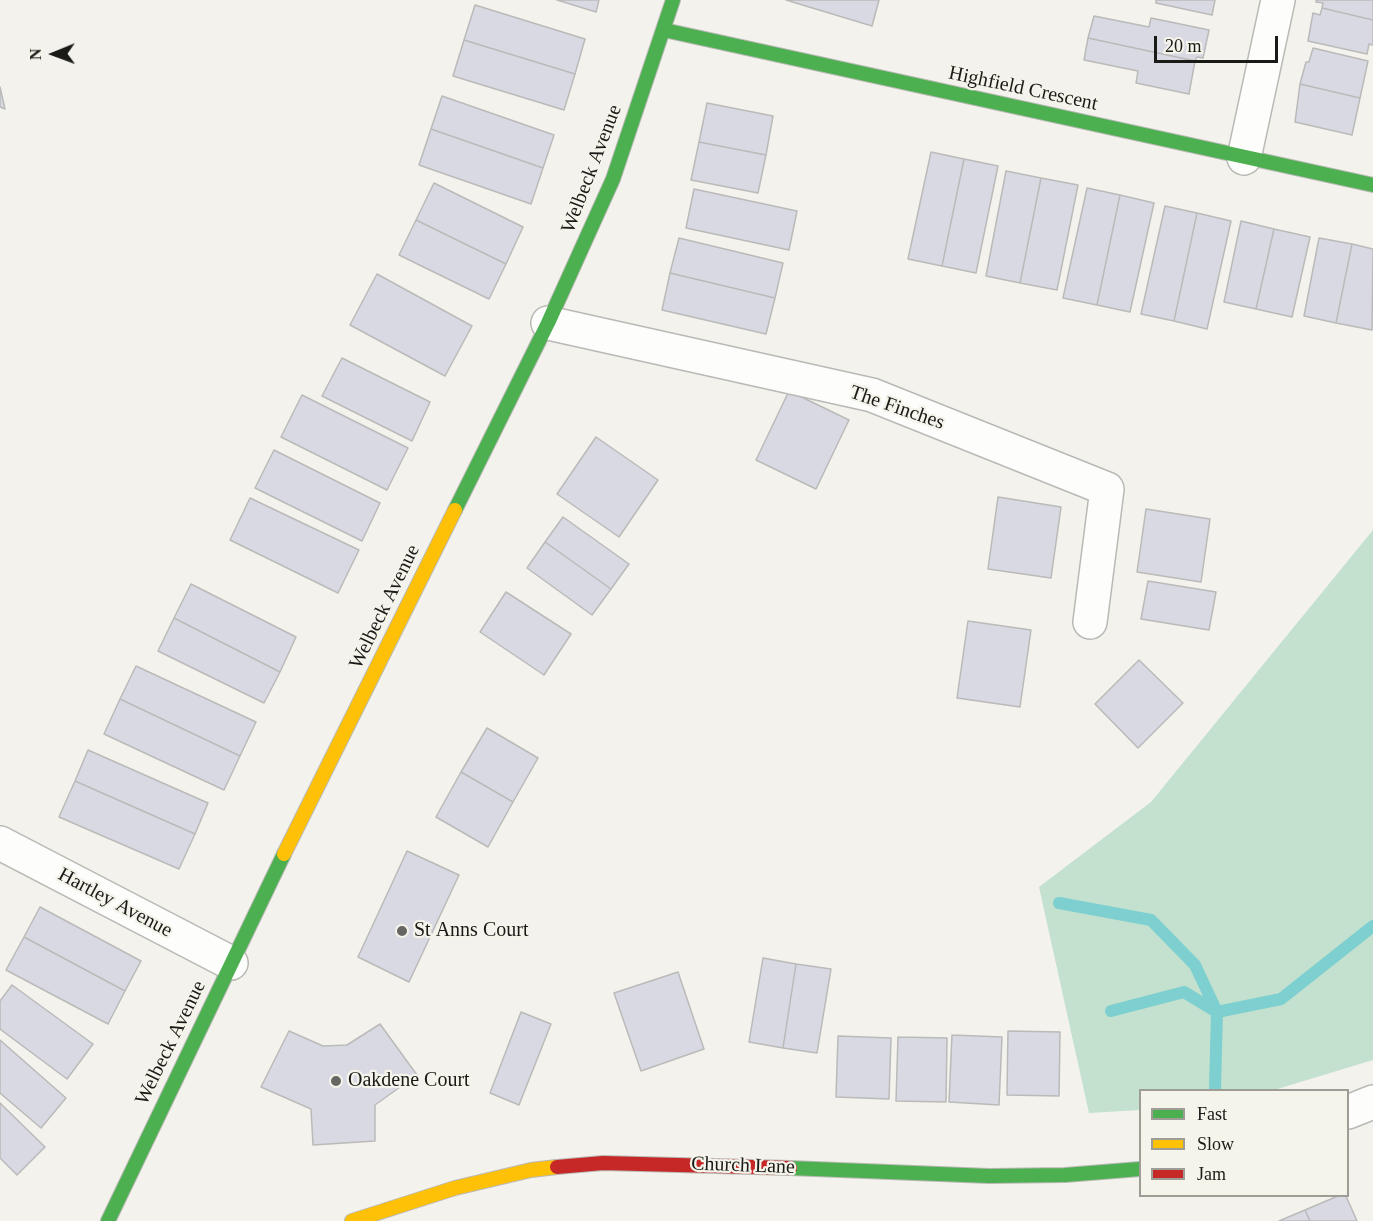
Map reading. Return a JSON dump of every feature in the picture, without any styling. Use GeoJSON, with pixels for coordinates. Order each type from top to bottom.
{"type":"FeatureCollection","features":[{"type":"Feature","properties":{"kind":"street","name":"Welbeck Avenue"},"geometry":{"type":"LineString","coordinates":[[108,1221],[231,963],[548,323],[613,179],[673,0]]}},
{"type":"Feature","properties":{"kind":"street"},"geometry":{"type":"LineString","coordinates":[[1244,158],[1278,0]]}},
{"type":"Feature","properties":{"kind":"street","name":"Highfield Crescent"},"geometry":{"type":"LineString","coordinates":[[664,30],[1373,185]]}},
{"type":"Feature","properties":{"kind":"street","name":"The Finches"},"geometry":{"type":"LineString","coordinates":[[548,323],[872,395],[1107,489],[1090,622]]}},
{"type":"Feature","properties":{"kind":"street","name":"Hartley Avenue"},"geometry":{"type":"LineString","coordinates":[[0,843],[231,963]]}},
{"type":"Feature","properties":{"kind":"street"},"geometry":{"type":"LineString","coordinates":[[1349,1111],[1373,1102]]}},
{"type":"Feature","properties":{"kind":"street","name":"Church Lane"},"geometry":{"type":"LineString","coordinates":[[352,1221],[455,1188],[531,1170],[603,1163],[989,1176],[1065,1175],[1139,1169]]}},
{"type":"Feature","properties":{"kind":"green space"},"geometry":{"type":"Polygon","coordinates":[[[1373,530],[1373,1060],[1277,1089],[1139,1089],[1139,1110],[1089,1113],[1039,887],[1151,802],[1373,530]]]}},
{"type":"Feature","properties":{"kind":"building"},"geometry":{"type":"Polygon","coordinates":[[[557,0],[599,0],[596,12],[557,0]]]}},
{"type":"Feature","properties":{"kind":"building"},"geometry":{"type":"Polygon","coordinates":[[[786,0],[879,0],[872,26],[786,0]]]}},
{"type":"Feature","properties":{"kind":"building"},"geometry":{"type":"Polygon","coordinates":[[[1156,0],[1215,0],[1212,15],[1156,3],[1156,0]]]}},
{"type":"Feature","properties":{"kind":"building"},"geometry":{"type":"Polygon","coordinates":[[[1316,0],[1373,0],[1373,20],[1322,8],[1323,3],[1316,2],[1316,0]]]}},
{"type":"Feature","properties":{"kind":"building"},"geometry":{"type":"Polygon","coordinates":[[[475,5],[585,39],[575,74],[464,40],[475,5]]]}},
{"type":"Feature","properties":{"kind":"building"},"geometry":{"type":"Polygon","coordinates":[[[1322,8],[1373,20],[1373,45],[1369,44],[1367,54],[1308,41],[1313,13],[1320,15],[1322,8]]]}},
{"type":"Feature","properties":{"kind":"building"},"geometry":{"type":"Polygon","coordinates":[[[1094,16],[1149,27],[1151,18],[1209,30],[1203,58],[1197,57],[1195,61],[1088,38],[1094,16]]]}},
{"type":"Feature","properties":{"kind":"building"},"geometry":{"type":"Polygon","coordinates":[[[1088,38],[1195,61],[1189,94],[1136,83],[1138,71],[1084,60],[1088,38]]]}},
{"type":"Feature","properties":{"kind":"building"},"geometry":{"type":"Polygon","coordinates":[[[464,40],[575,74],[564,110],[453,76],[464,40]]]}},
{"type":"Feature","properties":{"kind":"building"},"geometry":{"type":"Polygon","coordinates":[[[1313,48],[1368,61],[1360,98],[1300,84],[1306,62],[1309,62],[1313,48]]]}},
{"type":"Feature","properties":{"kind":"building"},"geometry":{"type":"Polygon","coordinates":[[[1300,84],[1360,98],[1352,135],[1295,122],[1300,84]]]}},
{"type":"Feature","properties":{"kind":"building"},"geometry":{"type":"Polygon","coordinates":[[[0,87],[5,109],[0,107],[0,87]]]}},
{"type":"Feature","properties":{"kind":"building"},"geometry":{"type":"Polygon","coordinates":[[[442,96],[554,135],[543,168],[431,129],[442,96]]]}},
{"type":"Feature","properties":{"kind":"building"},"geometry":{"type":"Polygon","coordinates":[[[707,103],[773,116],[766,155],[699,142],[707,103]]]}},
{"type":"Feature","properties":{"kind":"building"},"geometry":{"type":"Polygon","coordinates":[[[431,129],[543,168],[531,204],[419,165],[431,129]]]}},
{"type":"Feature","properties":{"kind":"building"},"geometry":{"type":"Polygon","coordinates":[[[699,142],[766,155],[758,193],[691,180],[699,142]]]}},
{"type":"Feature","properties":{"kind":"building"},"geometry":{"type":"Polygon","coordinates":[[[931,152],[964,159],[942,266],[908,259],[931,152]]]}},
{"type":"Feature","properties":{"kind":"building"},"geometry":{"type":"Polygon","coordinates":[[[964,159],[998,166],[976,273],[942,266],[964,159]]]}},
{"type":"Feature","properties":{"kind":"building"},"geometry":{"type":"Polygon","coordinates":[[[1006,171],[1041,178],[1020,283],[986,276],[1006,171]]]}},
{"type":"Feature","properties":{"kind":"building"},"geometry":{"type":"Polygon","coordinates":[[[1041,178],[1078,185],[1057,290],[1020,283],[1041,178]]]}},
{"type":"Feature","properties":{"kind":"building"},"geometry":{"type":"Polygon","coordinates":[[[434,183],[523,227],[506,264],[416,220],[434,183]]]}},
{"type":"Feature","properties":{"kind":"building"},"geometry":{"type":"Polygon","coordinates":[[[1087,188],[1120,195],[1097,305],[1063,298],[1087,188]]]}},
{"type":"Feature","properties":{"kind":"building"},"geometry":{"type":"Polygon","coordinates":[[[694,189],[797,211],[789,250],[686,228],[694,189]]]}},
{"type":"Feature","properties":{"kind":"building"},"geometry":{"type":"Polygon","coordinates":[[[1120,195],[1154,203],[1130,312],[1097,305],[1120,195]]]}},
{"type":"Feature","properties":{"kind":"building"},"geometry":{"type":"Polygon","coordinates":[[[1165,206],[1197,213],[1174,321],[1141,314],[1165,206]]]}},
{"type":"Feature","properties":{"kind":"building"},"geometry":{"type":"Polygon","coordinates":[[[1197,213],[1231,221],[1207,329],[1174,321],[1197,213]]]}},
{"type":"Feature","properties":{"kind":"building"},"geometry":{"type":"Polygon","coordinates":[[[416,220],[506,264],[489,299],[399,255],[416,220]]]}},
{"type":"Feature","properties":{"kind":"building"},"geometry":{"type":"Polygon","coordinates":[[[1241,221],[1274,229],[1256,309],[1224,302],[1241,221]]]}},
{"type":"Feature","properties":{"kind":"building"},"geometry":{"type":"Polygon","coordinates":[[[1274,229],[1310,237],[1292,317],[1256,309],[1274,229]]]}},
{"type":"Feature","properties":{"kind":"building"},"geometry":{"type":"Polygon","coordinates":[[[679,238],[783,263],[775,298],[670,273],[679,238]]]}},
{"type":"Feature","properties":{"kind":"building"},"geometry":{"type":"Polygon","coordinates":[[[1319,238],[1352,244],[1336,323],[1304,316],[1319,238]]]}},
{"type":"Feature","properties":{"kind":"building"},"geometry":{"type":"Polygon","coordinates":[[[1352,244],[1373,249],[1372,330],[1336,323],[1352,244]]]}},
{"type":"Feature","properties":{"kind":"building"},"geometry":{"type":"Polygon","coordinates":[[[670,273],[775,298],[766,334],[662,310],[670,273]]]}},
{"type":"Feature","properties":{"kind":"building"},"geometry":{"type":"Polygon","coordinates":[[[377,274],[472,326],[445,376],[350,325],[377,274]]]}},
{"type":"Feature","properties":{"kind":"building"},"geometry":{"type":"Polygon","coordinates":[[[342,358],[430,402],[412,441],[322,396],[342,358]]]}},
{"type":"Feature","properties":{"kind":"building"},"geometry":{"type":"Polygon","coordinates":[[[789,391],[849,420],[816,489],[756,460],[789,391]]]}},
{"type":"Feature","properties":{"kind":"building"},"geometry":{"type":"Polygon","coordinates":[[[302,395],[408,448],[387,490],[281,437],[302,395]]]}},
{"type":"Feature","properties":{"kind":"building"},"geometry":{"type":"Polygon","coordinates":[[[596,437],[658,480],[619,537],[557,494],[596,437]]]}},
{"type":"Feature","properties":{"kind":"building"},"geometry":{"type":"Polygon","coordinates":[[[274,450],[380,503],[362,541],[255,488],[274,450]]]}},
{"type":"Feature","properties":{"kind":"building"},"geometry":{"type":"Polygon","coordinates":[[[998,497],[1061,507],[1051,578],[988,569],[998,497]]]}},
{"type":"Feature","properties":{"kind":"building"},"geometry":{"type":"Polygon","coordinates":[[[250,498],[359,550],[338,593],[230,540],[250,498]]]}},
{"type":"Feature","properties":{"kind":"building"},"geometry":{"type":"Polygon","coordinates":[[[1146,509],[1210,519],[1201,582],[1137,572],[1146,509]]]}},
{"type":"Feature","properties":{"kind":"building"},"geometry":{"type":"Polygon","coordinates":[[[563,517],[629,564],[611,589],[545,542],[563,517]]]}},
{"type":"Feature","properties":{"kind":"building"},"geometry":{"type":"Polygon","coordinates":[[[545,542],[611,589],[592,615],[527,568],[545,542]]]}},
{"type":"Feature","properties":{"kind":"building"},"geometry":{"type":"Polygon","coordinates":[[[1148,581],[1216,592],[1209,630],[1141,619],[1148,581]]]}},
{"type":"Feature","properties":{"kind":"building"},"geometry":{"type":"Polygon","coordinates":[[[191,584],[296,637],[280,672],[174,618],[191,584]]]}},
{"type":"Feature","properties":{"kind":"building"},"geometry":{"type":"Polygon","coordinates":[[[506,592],[571,634],[544,675],[480,632],[506,592]]]}},
{"type":"Feature","properties":{"kind":"building"},"geometry":{"type":"Polygon","coordinates":[[[174,618],[280,672],[264,703],[158,651],[174,618]]]}},
{"type":"Feature","properties":{"kind":"building"},"geometry":{"type":"Polygon","coordinates":[[[968,621],[1031,630],[1020,707],[957,698],[968,621]]]}},
{"type":"Feature","properties":{"kind":"building"},"geometry":{"type":"Polygon","coordinates":[[[1139,660],[1183,703],[1138,748],[1095,704],[1139,660]]]}},
{"type":"Feature","properties":{"kind":"building"},"geometry":{"type":"Polygon","coordinates":[[[136,666],[256,722],[240,756],[120,699],[136,666]]]}},
{"type":"Feature","properties":{"kind":"building"},"geometry":{"type":"Polygon","coordinates":[[[120,699],[240,756],[224,790],[104,734],[120,699]]]}},
{"type":"Feature","properties":{"kind":"building"},"geometry":{"type":"Polygon","coordinates":[[[487,728],[538,758],[513,802],[461,772],[487,728]]]}},
{"type":"Feature","properties":{"kind":"building"},"geometry":{"type":"Polygon","coordinates":[[[88,750],[208,803],[195,834],[75,781],[88,750]]]}},
{"type":"Feature","properties":{"kind":"building"},"geometry":{"type":"Polygon","coordinates":[[[461,772],[513,802],[488,847],[436,817],[461,772]]]}},
{"type":"Feature","properties":{"kind":"building"},"geometry":{"type":"Polygon","coordinates":[[[75,781],[195,834],[179,869],[59,817],[75,781]]]}},
{"type":"Feature","properties":{"kind":"building","name":"St Anns Court"},"geometry":{"type":"Polygon","coordinates":[[[407,851],[459,875],[409,982],[358,957],[407,851]]]}},
{"type":"Feature","properties":{"kind":"building"},"geometry":{"type":"Polygon","coordinates":[[[40,907],[141,961],[125,991],[24,937],[40,907]]]}},
{"type":"Feature","properties":{"kind":"building"},"geometry":{"type":"Polygon","coordinates":[[[24,937],[125,991],[108,1024],[6,970],[24,937]]]}},
{"type":"Feature","properties":{"kind":"building"},"geometry":{"type":"Polygon","coordinates":[[[763,958],[796,964],[783,1048],[749,1042],[763,958]]]}},
{"type":"Feature","properties":{"kind":"building"},"geometry":{"type":"Polygon","coordinates":[[[796,964],[831,969],[817,1053],[783,1048],[796,964]]]}},
{"type":"Feature","properties":{"kind":"building"},"geometry":{"type":"Polygon","coordinates":[[[678,972],[704,1049],[641,1071],[614,993],[678,972]]]}},
{"type":"Feature","properties":{"kind":"building"},"geometry":{"type":"Polygon","coordinates":[[[12,985],[93,1044],[67,1079],[0,1029],[0,1001],[12,985]]]}},
{"type":"Feature","properties":{"kind":"building"},"geometry":{"type":"Polygon","coordinates":[[[521,1012],[551,1024],[519,1105],[490,1093],[521,1012]]]}},
{"type":"Feature","properties":{"kind":"building","name":"Oakdene Court"},"geometry":{"type":"Polygon","coordinates":[[[380,1024],[417,1075],[375,1105],[375,1141],[313,1145],[311,1109],[261,1087],[289,1031],[323,1046],[347,1045],[380,1024]]]}},
{"type":"Feature","properties":{"kind":"building"},"geometry":{"type":"Polygon","coordinates":[[[1008,1031],[1060,1032],[1059,1096],[1007,1095],[1008,1031]]]}},
{"type":"Feature","properties":{"kind":"building"},"geometry":{"type":"Polygon","coordinates":[[[952,1035],[1002,1037],[999,1105],[949,1102],[952,1035]]]}},
{"type":"Feature","properties":{"kind":"building"},"geometry":{"type":"Polygon","coordinates":[[[838,1036],[891,1038],[889,1099],[836,1097],[838,1036]]]}},
{"type":"Feature","properties":{"kind":"building"},"geometry":{"type":"Polygon","coordinates":[[[898,1037],[947,1038],[946,1102],[896,1101],[898,1037]]]}},
{"type":"Feature","properties":{"kind":"building"},"geometry":{"type":"Polygon","coordinates":[[[0,1040],[66,1098],[41,1128],[0,1093],[0,1040]]]}},
{"type":"Feature","properties":{"kind":"building"},"geometry":{"type":"Polygon","coordinates":[[[0,1103],[45,1147],[17,1175],[0,1158],[0,1103]]]}},
{"type":"Feature","properties":{"kind":"building"},"geometry":{"type":"Polygon","coordinates":[[[1336,1197],[1346,1197],[1357,1221],[1310,1221],[1305,1210],[1336,1197]]]}},
{"type":"Feature","properties":{"kind":"building"},"geometry":{"type":"Polygon","coordinates":[[[1305,1210],[1310,1221],[1279,1221],[1305,1210]]]}},
{"type":"Feature","properties":{"kind":"waterway"},"geometry":{"type":"LineString","coordinates":[[1059,903],[1151,920],[1195,965],[1217,1012]]}},
{"type":"Feature","properties":{"kind":"waterway"},"geometry":{"type":"LineString","coordinates":[[1215,1089],[1217,1012],[1281,999],[1373,926]]}},
{"type":"Feature","properties":{"kind":"waterway"},"geometry":{"type":"LineString","coordinates":[[1111,1011],[1184,992],[1217,1012]]}},
{"type":"Feature","properties":{"kind":"traffic: fast"},"geometry":{"type":"LineString","coordinates":[[455,510],[548,323],[613,179],[673,0]]}},
{"type":"Feature","properties":{"kind":"traffic: fast"},"geometry":{"type":"LineString","coordinates":[[664,30],[1373,185]]}},
{"type":"Feature","properties":{"kind":"traffic: fast"},"geometry":{"type":"LineString","coordinates":[[108,1221],[284,854]]}},
{"type":"Feature","properties":{"kind":"traffic: fast"},"geometry":{"type":"LineString","coordinates":[[790,1168],[989,1176],[1065,1175],[1139,1169]]}},
{"type":"Feature","properties":{"kind":"traffic: slow"},"geometry":{"type":"LineString","coordinates":[[284,854],[455,510]]}},
{"type":"Feature","properties":{"kind":"traffic: slow"},"geometry":{"type":"LineString","coordinates":[[352,1221],[455,1188],[531,1170],[557,1167]]}},
{"type":"Feature","properties":{"kind":"traffic: jam"},"geometry":{"type":"LineString","coordinates":[[557,1167],[603,1163],[790,1168]]}},
{"type":"Feature","properties":{"kind":"place","name":"St Anns Court"},"geometry":{"type":"Point","coordinates":[402,931]}},
{"type":"Feature","properties":{"kind":"place","name":"Oakdene Court"},"geometry":{"type":"Point","coordinates":[336,1081]}}]}
